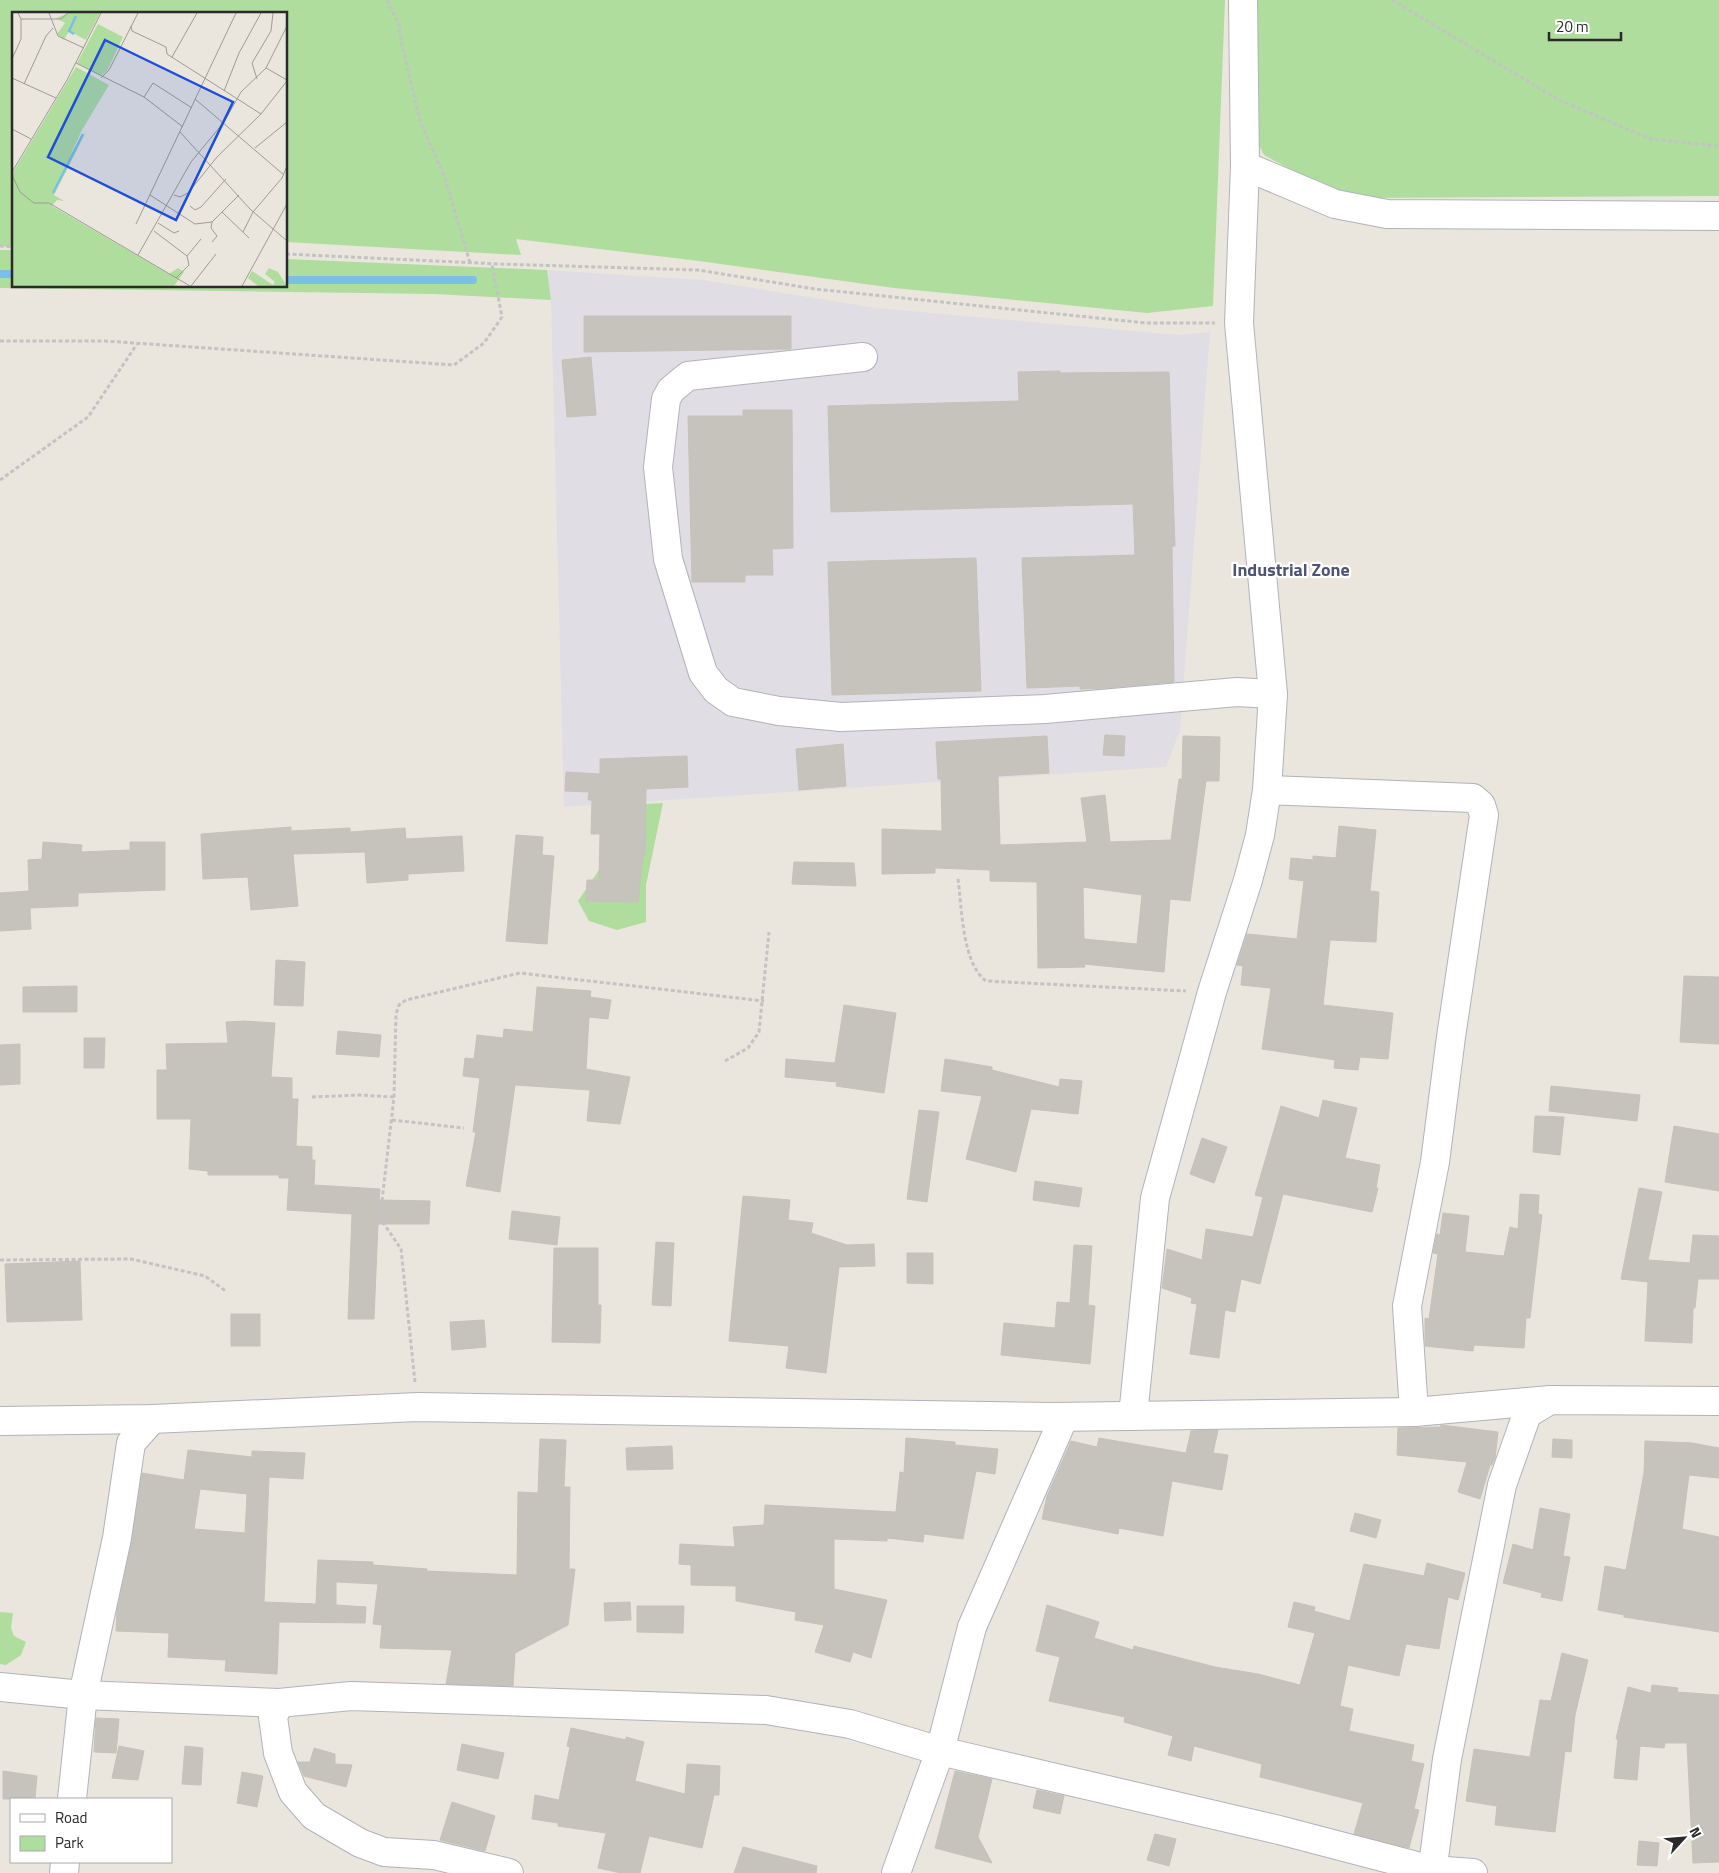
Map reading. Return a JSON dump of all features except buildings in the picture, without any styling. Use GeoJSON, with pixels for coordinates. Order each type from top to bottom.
{"type":"FeatureCollection","features":[{"type":"Feature","properties":{"kind":"street"},"geometry":{"type":"LineString","coordinates":[[1133,1416],[1155,1198],[1212,992],[1248,880],[1260,835],[1268,790],[1273,694],[1239,323],[1244,166],[1243,0]]}},
{"type":"Feature","properties":{"kind":"street"},"geometry":{"type":"LineString","coordinates":[[1244,166],[1335,204],[1387,214],[1719,216]]}},
{"type":"Feature","properties":{"kind":"street"},"geometry":{"type":"LineString","coordinates":[[863,357],[688,376],[671,390],[666,399],[658,467],[668,559],[703,673],[716,690],[733,702],[779,711],[841,717],[1045,709],[1237,692],[1273,694]]}},
{"type":"Feature","properties":{"kind":"street"},"geometry":{"type":"LineString","coordinates":[[1268,790],[1473,798],[1480,804],[1484,815],[1451,1037],[1435,1162],[1406,1306],[1414,1412]]}},
{"type":"Feature","properties":{"kind":"street"},"geometry":{"type":"LineString","coordinates":[[1432,1872],[1447,1759],[1502,1485],[1527,1414],[1550,1400]]}},
{"type":"Feature","properties":{"kind":"street"},"geometry":{"type":"LineString","coordinates":[[0,1421],[152,1419],[418,1408],[1064,1417],[1414,1412],[1550,1400],[1719,1401]]}},
{"type":"Feature","properties":{"kind":"street"},"geometry":{"type":"LineString","coordinates":[[896,1873],[940,1751],[972,1627],[1064,1417]]}},
{"type":"Feature","properties":{"kind":"street"},"geometry":{"type":"LineString","coordinates":[[72,1798],[83,1695],[117,1538],[131,1442],[152,1419]]}},
{"type":"Feature","properties":{"kind":"street"},"geometry":{"type":"LineString","coordinates":[[0,1687],[83,1695],[279,1703],[351,1696],[766,1710],[850,1724],[940,1751],[1279,1830],[1432,1872],[1472,1873]]}},
{"type":"Feature","properties":{"kind":"street"},"geometry":{"type":"LineString","coordinates":[[279,1703],[273,1717],[278,1753],[293,1792],[314,1816],[360,1843],[384,1852],[434,1855],[510,1873]]}},
{"type":"Feature","properties":{"kind":"path"},"geometry":{"type":"LineString","coordinates":[[387,0],[400,26],[400,36],[420,122],[445,178],[470,263]]}},
{"type":"Feature","properties":{"kind":"path"},"geometry":{"type":"LineString","coordinates":[[1392,0],[1559,100],[1651,139],[1719,146]]}},
{"type":"Feature","properties":{"kind":"path"},"geometry":{"type":"LineString","coordinates":[[288,254],[492,264],[698,270],[815,289],[1146,323],[1239,323]]}},
{"type":"Feature","properties":{"kind":"path"},"geometry":{"type":"LineString","coordinates":[[0,341],[105,342],[454,365],[484,343],[502,317],[492,264]]}},
{"type":"Feature","properties":{"kind":"path"},"geometry":{"type":"LineString","coordinates":[[0,480],[88,417],[137,344]]}},
{"type":"Feature","properties":{"kind":"path"},"geometry":{"type":"LineString","coordinates":[[958,879],[970,959],[979,976],[986,981],[1212,992]]}},
{"type":"Feature","properties":{"kind":"path"},"geometry":{"type":"LineString","coordinates":[[725,1062],[748,1048],[759,1032],[764,1001],[769,932]]}},
{"type":"Feature","properties":{"kind":"path"},"geometry":{"type":"LineString","coordinates":[[418,1408],[401,1249],[380,1218],[392,1120],[396,1014],[399,1005],[406,1000],[520,973],[764,1001]]}},
{"type":"Feature","properties":{"kind":"path"},"geometry":{"type":"LineString","coordinates":[[312,1097],[359,1095],[394,1097]]}},
{"type":"Feature","properties":{"kind":"path"},"geometry":{"type":"LineString","coordinates":[[392,1120],[464,1128]]}},
{"type":"Feature","properties":{"kind":"path"},"geometry":{"type":"LineString","coordinates":[[0,1260],[132,1259],[205,1276],[227,1292]]}},
{"type":"Feature","properties":{"kind":"shaded area"},"geometry":{"type":"Polygon","coordinates":[[[547,270],[703,280],[876,308],[1178,335],[1210,332],[1180,730],[1166,767],[564,807],[551,300],[547,270]]]}},
{"type":"Feature","properties":{"kind":"green space"},"geometry":{"type":"Polygon","coordinates":[[[0,0],[1225,0],[1213,306],[1147,313],[894,288],[699,261],[516,239],[521,255],[288,242],[288,12],[12,12],[12,247],[0,246],[0,0]]]}},
{"type":"Feature","properties":{"kind":"green space"},"geometry":{"type":"Polygon","coordinates":[[[1252,0],[1719,0],[1719,196],[1362,198],[1316,183],[1264,155],[1251,130],[1252,0]]]}},
{"type":"Feature","properties":{"kind":"green space"},"geometry":{"type":"Polygon","coordinates":[[[0,250],[12,250],[12,288],[288,288],[288,259],[547,270],[551,300],[434,294],[0,288],[0,250]]]}},
{"type":"Feature","properties":{"kind":"green space"},"geometry":{"type":"Polygon","coordinates":[[[663,803],[646,885],[646,922],[617,930],[589,921],[578,901],[601,867],[603,806],[663,803]]]}},
{"type":"Feature","properties":{"kind":"green space"},"geometry":{"type":"Polygon","coordinates":[[[0,1612],[13,1613],[11,1628],[14,1636],[26,1642],[21,1655],[6,1665],[0,1664],[0,1612]]]}},
{"type":"Feature","properties":{"kind":"waterway"},"geometry":{"type":"LineString","coordinates":[[0,274],[12,274]]}},
{"type":"Feature","properties":{"kind":"waterway"},"geometry":{"type":"LineString","coordinates":[[288,280],[473,280]]}},
{"type":"Feature","properties":{"kind":"district","name":"Industrial Zone"},"geometry":{"type":"Point","coordinates":[1291,569]}}]}
